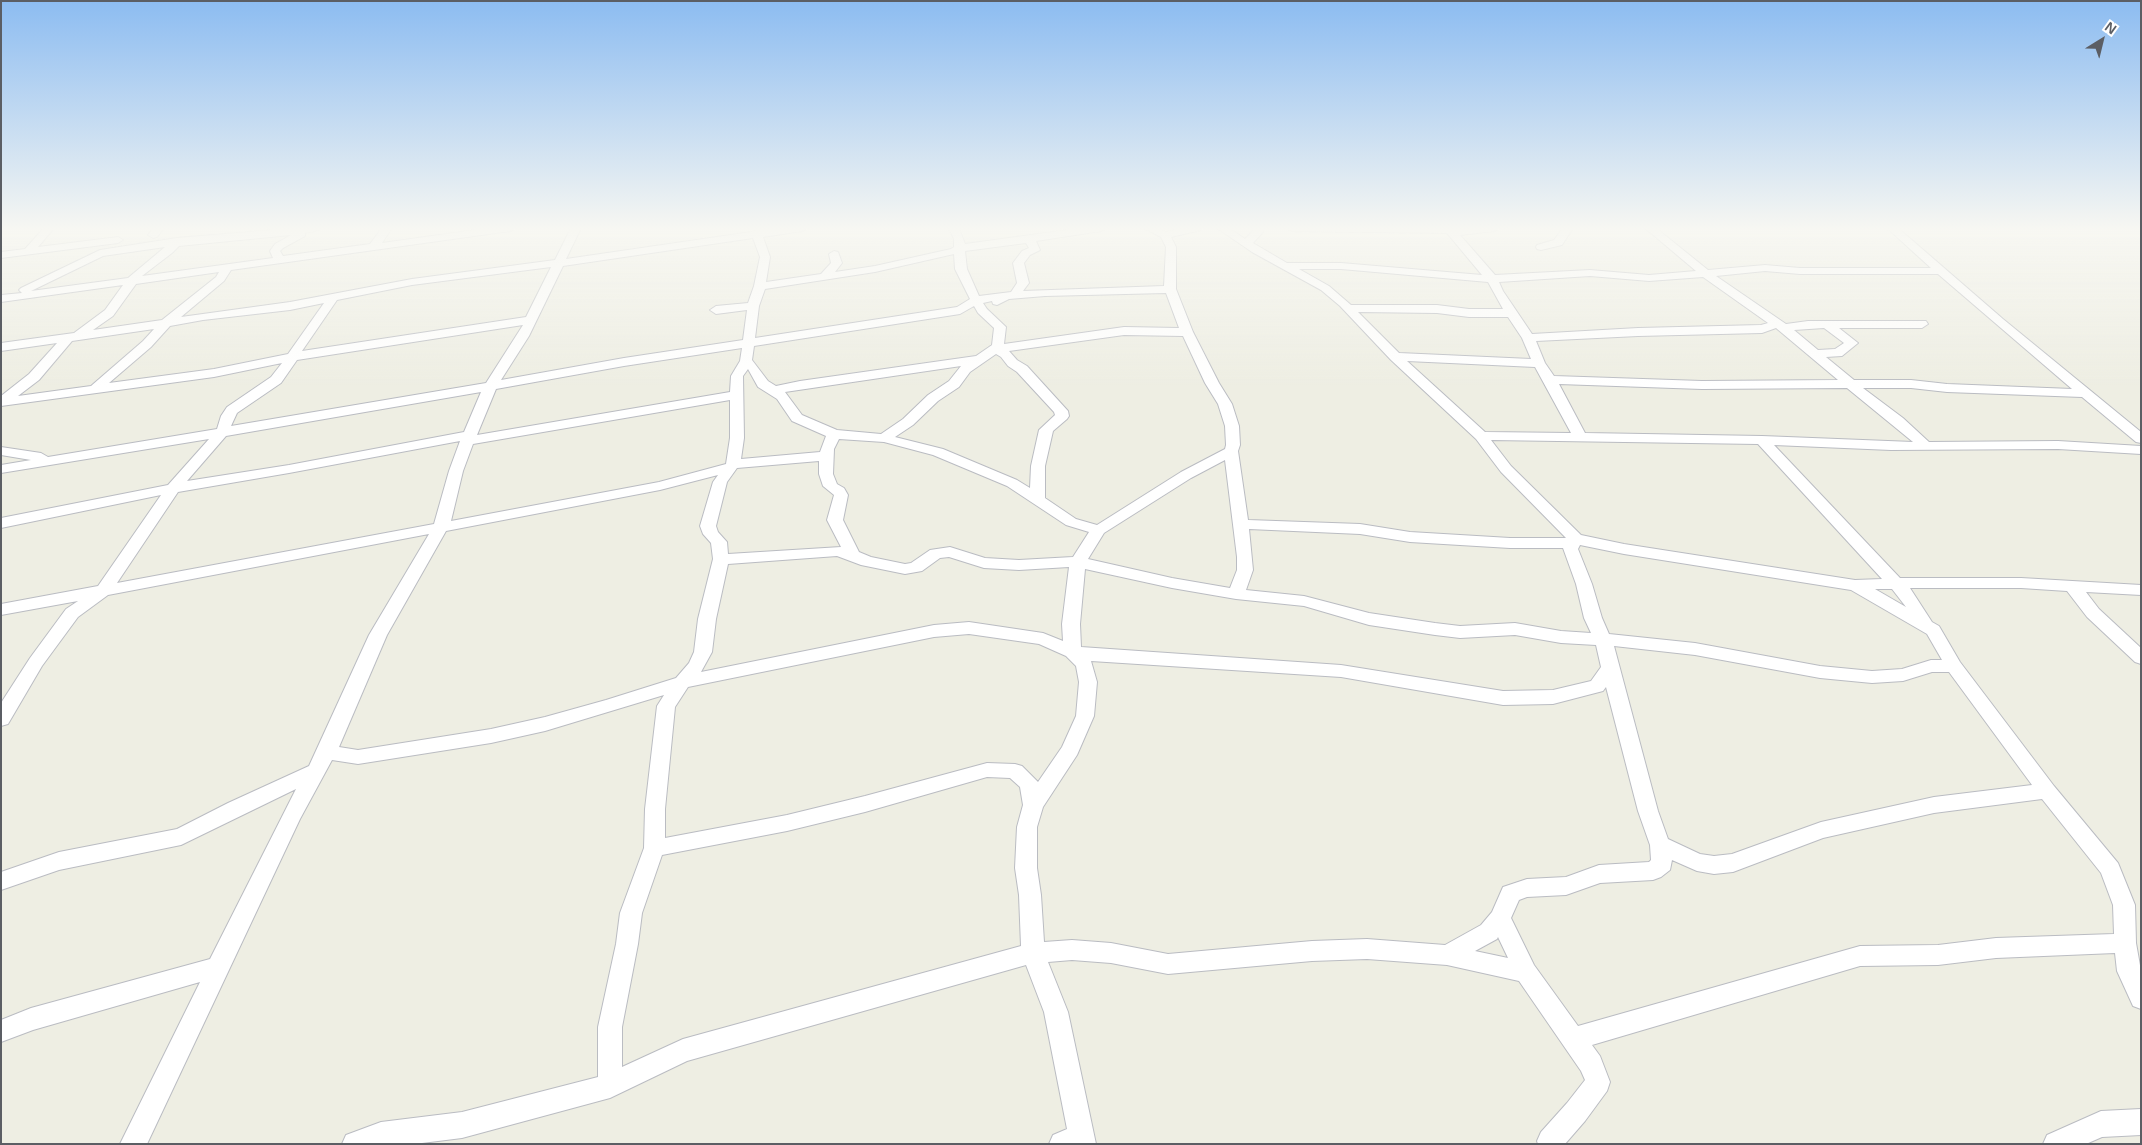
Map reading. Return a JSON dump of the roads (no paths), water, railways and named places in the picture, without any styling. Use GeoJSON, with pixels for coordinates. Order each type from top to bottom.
{"type":"FeatureCollection","features":[{"type":"Feature","properties":{"kind":"street"},"geometry":{"type":"LineString","coordinates":[[5,300],[41,281]]}},
{"type":"Feature","properties":{"kind":"street"},"geometry":{"type":"LineString","coordinates":[[5,300],[124,281]]}},
{"type":"Feature","properties":{"kind":"street"},"geometry":{"type":"LineString","coordinates":[[1,402],[34,377],[72,337],[109,313],[132,281]]}},
{"type":"Feature","properties":{"kind":"street"},"geometry":{"type":"LineString","coordinates":[[96,388],[147,344],[166,323],[217,281]]}},
{"type":"Feature","properties":{"kind":"street"},"geometry":{"type":"LineString","coordinates":[[1,347],[203,316],[290,306],[417,281]]}},
{"type":"Feature","properties":{"kind":"street"},"geometry":{"type":"LineString","coordinates":[[132,1144],[203,1003],[218,967],[290,817],[328,752],[382,627],[441,527],[452,495],[456,471],[491,387],[502,366],[523,336],[550,281]]}},
{"type":"Feature","properties":{"kind":"street"},"geometry":{"type":"LineString","coordinates":[[610,1086],[610,1027],[627,944],[631,913],[654,848],[655,809],[666,706],[682,682],[696,666],[703,652],[707,619],[721,559],[719,542],[711,534],[708,526],[720,482],[731,465],[737,438],[738,376],[746,361],[753,306],[761,281]]}},
{"type":"Feature","properties":{"kind":"street"},"geometry":{"type":"LineString","coordinates":[[760,286],[790,281]]}},
{"type":"Feature","properties":{"kind":"street"},"geometry":{"type":"LineString","coordinates":[[966,281],[983,310],[1000,327],[998,344],[995,349]]}},
{"type":"Feature","properties":{"kind":"street"},"geometry":{"type":"LineString","coordinates":[[1170,281],[1170,289],[1187,332],[1212,383],[1225,404],[1232,426],[1233,445],[1231,451],[1245,570],[1236,594]]}},
{"type":"Feature","properties":{"kind":"street"},"geometry":{"type":"LineString","coordinates":[[1313,281],[1325,288],[1348,308],[1395,357],[1481,436],[1506,469],[1574,541]]}},
{"type":"Feature","properties":{"kind":"street"},"geometry":{"type":"LineString","coordinates":[[1493,281],[1497,291],[1528,338],[1539,363],[1581,438]]}},
{"type":"Feature","properties":{"kind":"street"},"geometry":{"type":"LineString","coordinates":[[1717,281],[1780,326],[1926,446]]}},
{"type":"Feature","properties":{"kind":"street"},"geometry":{"type":"LineString","coordinates":[[1952,281],[2084,392],[2139,431]]}},
{"type":"Feature","properties":{"kind":"street"},"geometry":{"type":"LineString","coordinates":[[983,310],[1010,296],[1023,282],[1045,293]]}},
{"type":"Feature","properties":{"kind":"street"},"geometry":{"type":"LineString","coordinates":[[1,469],[749,342],[947,313],[966,308],[983,310],[995,305],[999,300],[1010,296],[1170,289]]}},
{"type":"Feature","properties":{"kind":"street"},"geometry":{"type":"LineString","coordinates":[[1,719],[36,662],[72,614],[103,590],[172,488],[223,431],[232,410],[276,380],[295,356],[333,298]]}},
{"type":"Feature","properties":{"kind":"street"},"geometry":{"type":"LineString","coordinates":[[716,310],[753,306]]}},
{"type":"Feature","properties":{"kind":"street"},"geometry":{"type":"LineString","coordinates":[[1348,308],[1437,309],[1469,313],[1513,314]]}},
{"type":"Feature","properties":{"kind":"street"},"geometry":{"type":"LineString","coordinates":[[1,402],[214,373],[295,356],[530,320]]}},
{"type":"Feature","properties":{"kind":"street"},"geometry":{"type":"LineString","coordinates":[[1528,338],[1638,332],[1762,329],[1808,325],[1922,324]]}},
{"type":"Feature","properties":{"kind":"street"},"geometry":{"type":"LineString","coordinates":[[1815,354],[1838,353],[1852,343],[1827,325]]}},
{"type":"Feature","properties":{"kind":"street"},"geometry":{"type":"LineString","coordinates":[[884,438],[908,422],[933,398],[954,384],[965,369],[995,349],[1124,331],[1187,332]]}},
{"type":"Feature","properties":{"kind":"street"},"geometry":{"type":"LineString","coordinates":[[995,349],[1006,354],[1012,363],[1022,369],[1061,411],[1062,416],[1046,430],[1038,466],[1037,500]]}},
{"type":"Feature","properties":{"kind":"street"},"geometry":{"type":"LineString","coordinates":[[1395,357],[1539,363]]}},
{"type":"Feature","properties":{"kind":"street"},"geometry":{"type":"LineString","coordinates":[[772,391],[800,385],[978,360]]}},
{"type":"Feature","properties":{"kind":"street"},"geometry":{"type":"LineString","coordinates":[[746,361],[752,366],[763,384],[782,396],[797,418],[834,434],[884,438],[938,452],[1012,483],[1072,522],[1099,530]]}},
{"type":"Feature","properties":{"kind":"street"},"geometry":{"type":"LineString","coordinates":[[1550,380],[1702,385],[1911,384],[1947,388],[2084,392]]}},
{"type":"Feature","properties":{"kind":"street"},"geometry":{"type":"LineString","coordinates":[[1,523],[172,488],[738,395]]}},
{"type":"Feature","properties":{"kind":"street"},"geometry":{"type":"LineString","coordinates":[[834,434],[826,456],[826,474],[830,486],[839,491],[841,496],[835,520],[853,555]]}},
{"type":"Feature","properties":{"kind":"street"},"geometry":{"type":"LineString","coordinates":[[1481,436],[1762,440],[1926,446],[2030,445],[2141,450]]}},
{"type":"Feature","properties":{"kind":"street"},"geometry":{"type":"LineString","coordinates":[[1762,440],[1906,594],[1924,623],[1939,638],[1954,666],[2047,791],[2110,869],[2124,905],[2125,943],[2129,971],[2141,998]]}},
{"type":"Feature","properties":{"kind":"street"},"geometry":{"type":"LineString","coordinates":[[1,451],[60,459]]}},
{"type":"Feature","properties":{"kind":"street"},"geometry":{"type":"LineString","coordinates":[[1076,1142],[1056,1012],[1033,953],[1026,860],[1027,827],[1034,805],[1070,750],[1085,716],[1088,682],[1084,664],[1072,652],[1071,624],[1078,562],[1087,545],[1099,530],[1186,475],[1231,451]]}},
{"type":"Feature","properties":{"kind":"street"},"geometry":{"type":"LineString","coordinates":[[1,610],[660,486],[731,465],[826,456]]}},
{"type":"Feature","properties":{"kind":"street"},"geometry":{"type":"LineString","coordinates":[[1240,524],[1360,529],[1410,537],[1510,544],[1574,541],[1855,585],[2021,583],[2141,590]]}},
{"type":"Feature","properties":{"kind":"street"},"geometry":{"type":"LineString","coordinates":[[1447,955],[1489,932],[1500,918],[1511,893],[1527,888],[1566,886],[1599,874],[1653,871],[1662,864],[1660,846],[1648,811],[1642,781],[1610,668],[1609,658],[1593,618],[1584,584],[1570,549],[1574,541]]}},
{"type":"Feature","properties":{"kind":"street"},"geometry":{"type":"LineString","coordinates":[[721,559],[772,557],[836,551],[867,561],[905,569],[916,567],[936,554],[950,552],[984,563],[1019,565],[1078,562],[1172,583],[1236,594],[1304,601],[1344,614],[1411,626],[1460,632],[1515,629],[1561,637],[1695,649],[1845,675],[1890,677],[1931,666],[1954,666]]}},
{"type":"Feature","properties":{"kind":"street"},"geometry":{"type":"LineString","coordinates":[[1855,585],[1924,623]]}},
{"type":"Feature","properties":{"kind":"street"},"geometry":{"type":"LineString","coordinates":[[2073,587],[2093,613],[2141,658]]}},
{"type":"Feature","properties":{"kind":"street"},"geometry":{"type":"LineString","coordinates":[[328,752],[358,757],[491,736],[591,711],[682,682],[934,631],[969,628],[1043,639],[1072,652],[1101,656],[1160,658],[1341,671],[1503,698],[1553,697],[1584,690],[1597,686],[1610,668]]}},
{"type":"Feature","properties":{"kind":"street"},"geometry":{"type":"LineString","coordinates":[[654,848],[787,823],[865,804],[987,770],[1015,770],[1029,784],[1034,805]]}},
{"type":"Feature","properties":{"kind":"street"},"geometry":{"type":"LineString","coordinates":[[1,881],[59,861],[181,837],[235,809],[315,772]]}},
{"type":"Feature","properties":{"kind":"street"},"geometry":{"type":"LineString","coordinates":[[1660,846],[1697,862],[1714,865],[1733,863],[1794,838],[1831,828],[1934,805],[2047,791]]}},
{"type":"Feature","properties":{"kind":"street"},"geometry":{"type":"LineString","coordinates":[[1500,918],[1526,972],[1594,1069],[1598,1082],[1576,1112],[1549,1143]]}},
{"type":"Feature","properties":{"kind":"street"},"geometry":{"type":"LineString","coordinates":[[1572,1039],[1860,956],[1938,955],[1996,948],[2125,943]]}},
{"type":"Feature","properties":{"kind":"street"},"geometry":{"type":"LineString","coordinates":[[355,1144],[381,1135],[462,1124],[610,1086],[683,1051],[1033,953],[1072,950],[1168,964],[1312,951],[1368,949],[1447,955],[1526,972]]}},
{"type":"Feature","properties":{"kind":"street"},"geometry":{"type":"LineString","coordinates":[[1,1031],[31,1019],[218,967]]}},
{"type":"Feature","properties":{"kind":"street"},"geometry":{"type":"LineString","coordinates":[[2056,1144],[2101,1124],[2141,1122]]}}]}
